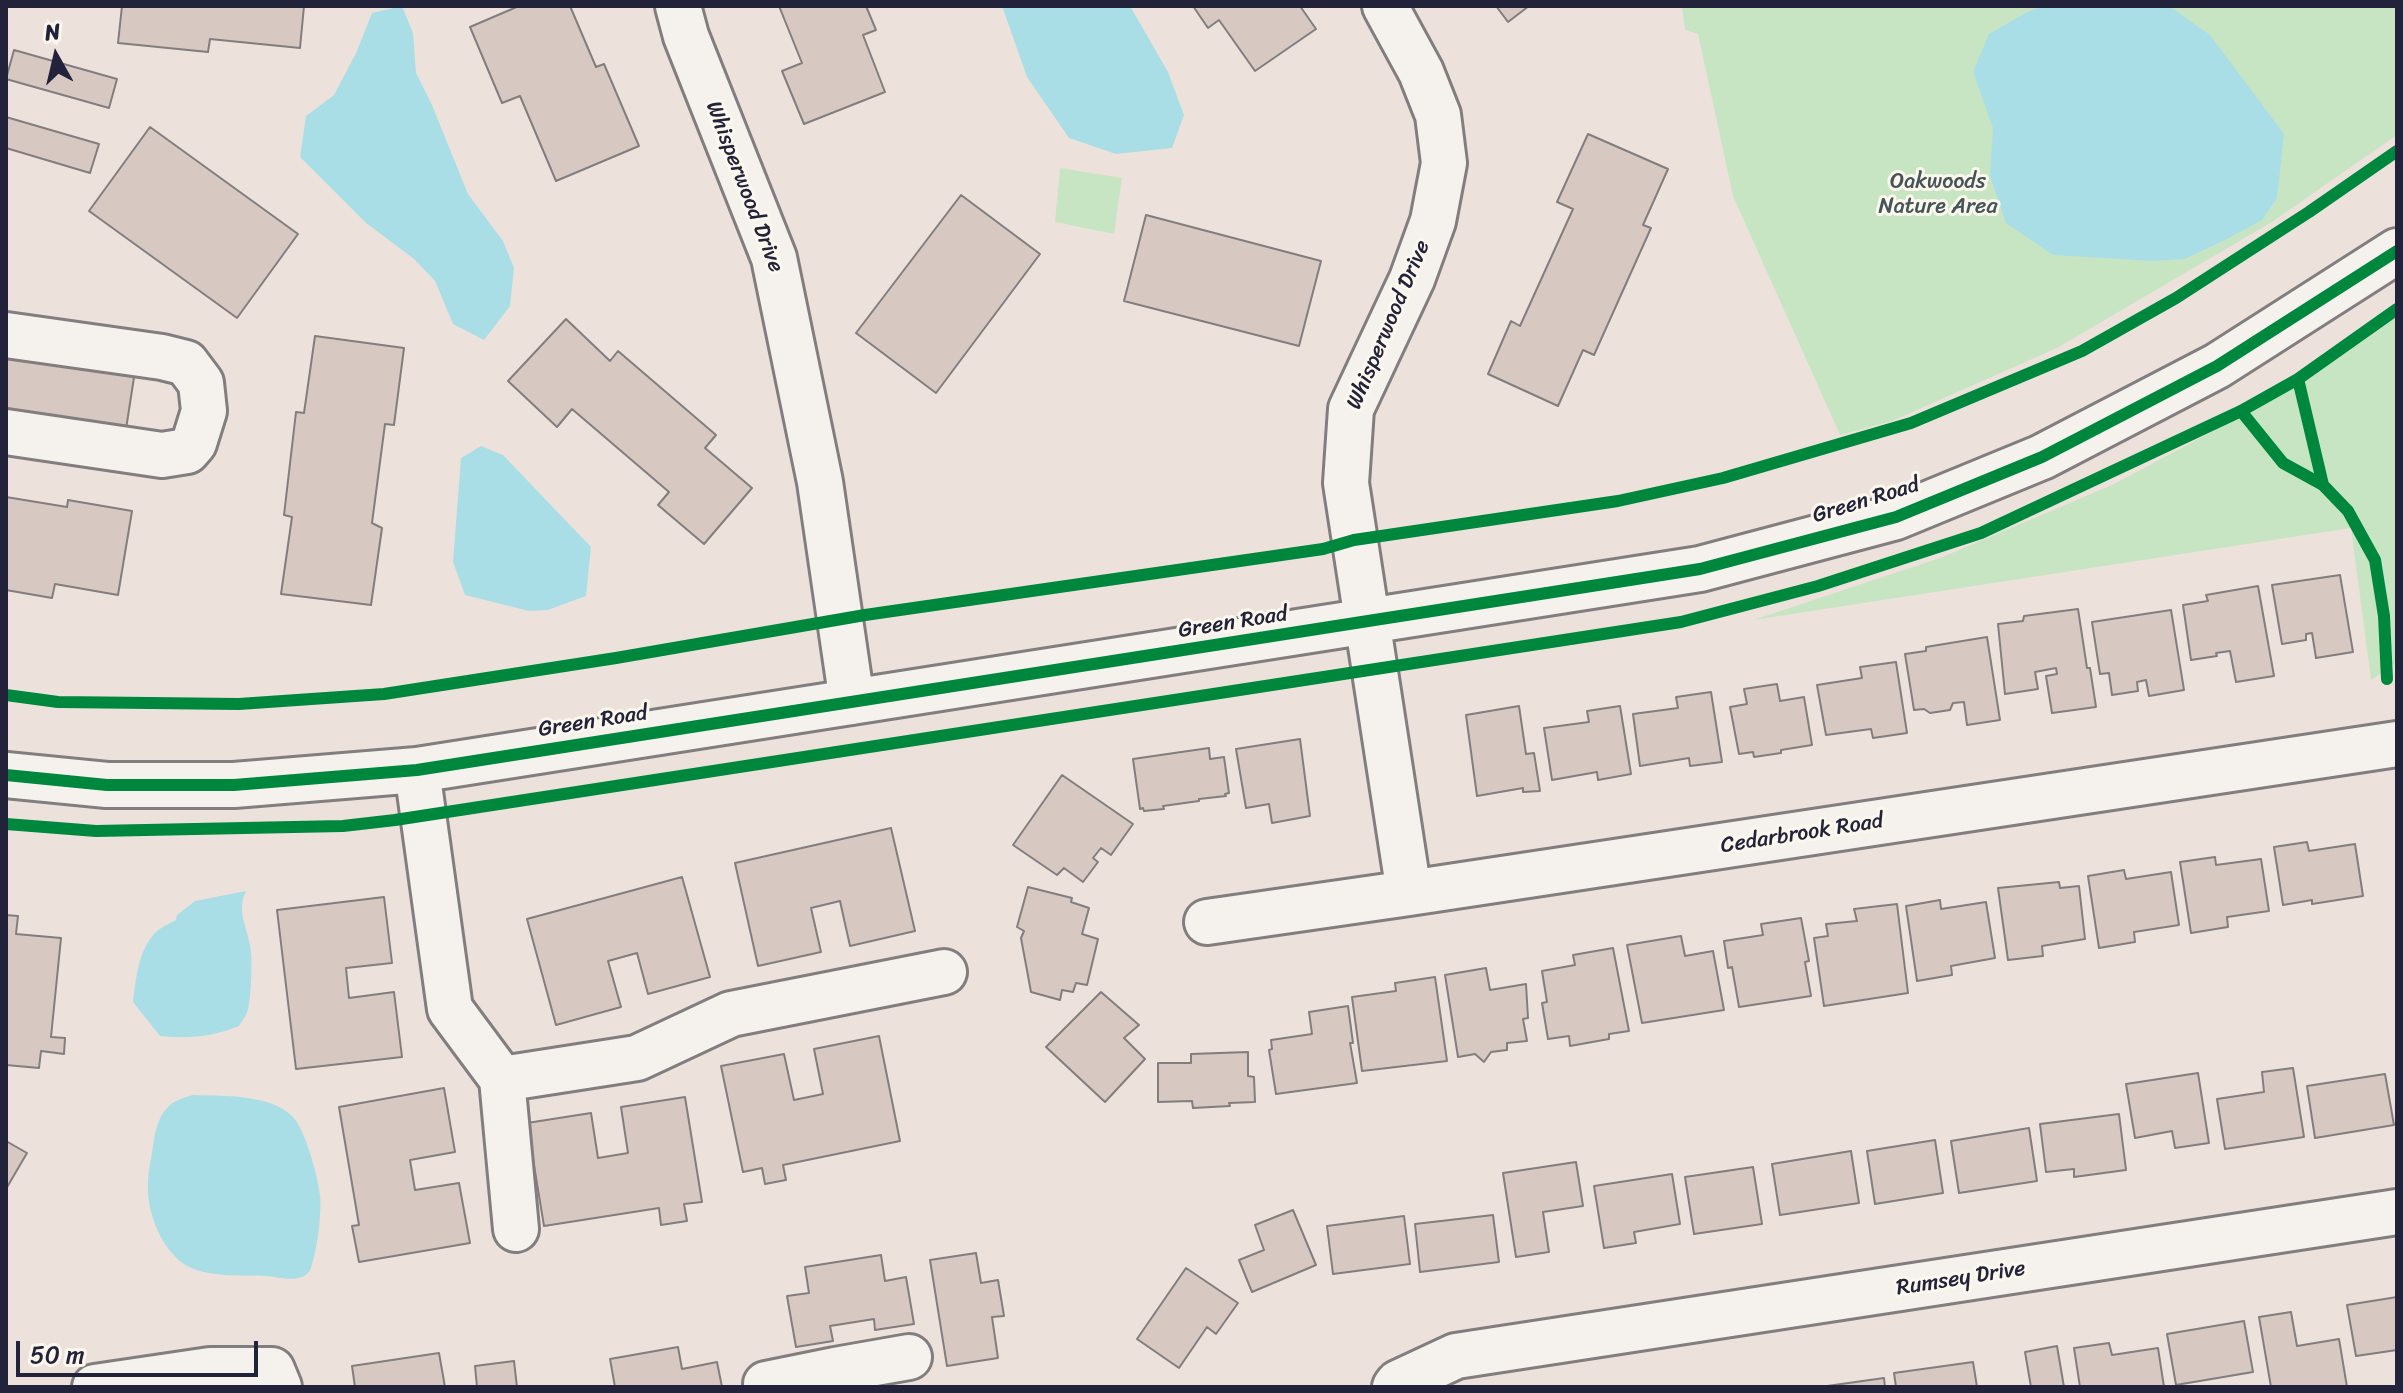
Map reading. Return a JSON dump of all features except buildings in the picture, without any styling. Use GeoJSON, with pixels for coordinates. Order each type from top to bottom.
{"type":"FeatureCollection","features":[{"type":"Feature","properties":{"kind":"street","name":"Whisperwood Drive"},"geometry":{"type":"LineString","coordinates":[[678,6],[686,36],[774,258],[820,482],[852,702]]}},
{"type":"Feature","properties":{"kind":"street","name":"Whisperwood Drive"},"geometry":{"type":"LineString","coordinates":[[1385,6],[1421,72],[1438,115],[1444,163],[1433,221],[1412,279],[1351,409],[1346,483],[1409,893]]}},
{"type":"Feature","properties":{"kind":"street","name":"Green Road"},"geometry":{"type":"LineString","coordinates":[[6,775],[107,785],[234,785],[417,770],[1700,569],[1896,517],[2042,457],[2217,366],[2397,251]]}},
{"type":"Feature","properties":{"kind":"street"},"geometry":{"type":"LineString","coordinates":[[6,335],[186,363],[201,383],[204,411],[194,443],[187,451],[162,455],[6,432]]}},
{"type":"Feature","properties":{"kind":"street","name":"Cedarbrook Road"},"geometry":{"type":"LineString","coordinates":[[1207,922],[2397,744]]}},
{"type":"Feature","properties":{"kind":"street"},"geometry":{"type":"LineString","coordinates":[[417,770],[450,1009],[502,1079],[516,1229]]}},
{"type":"Feature","properties":{"kind":"street"},"geometry":{"type":"LineString","coordinates":[[502,1079],[637,1058],[731,1014],[944,972]]}},
{"type":"Feature","properties":{"kind":"street","name":"Rumsey Drive"},"geometry":{"type":"LineString","coordinates":[[1395,1387],[1456,1356],[2397,1212]]}},
{"type":"Feature","properties":{"kind":"street"},"geometry":{"type":"LineString","coordinates":[[766,1387],[766,1384],[837,1379],[909,1357]]}},
{"type":"Feature","properties":{"kind":"street"},"geometry":{"type":"LineString","coordinates":[[95,1387],[210,1370],[272,1370],[279,1387]]}},
{"type":"Feature","properties":{"kind":"green space","name":"Oakwoods Nature Area"},"geometry":{"type":"Polygon","coordinates":[[[1682,6],[2397,6],[2397,135],[2272,222],[2057,348],[1892,421],[1840,435],[1733,196],[1698,34],[1685,30],[1682,6]]]}},
{"type":"Feature","properties":{"kind":"green space"},"geometry":{"type":"Polygon","coordinates":[[[1060,168],[1122,178],[1114,234],[1055,222],[1060,168]]]}},
{"type":"Feature","properties":{"kind":"green space"},"geometry":{"type":"Polygon","coordinates":[[[2397,314],[2397,662],[2371,680],[2351,528],[1753,620],[1940,558],[2112,485],[2281,395],[2397,314]]]}},
{"type":"Feature","properties":{"kind":"water"},"geometry":{"type":"Polygon","coordinates":[[[402,6],[413,33],[416,73],[468,194],[503,241],[514,268],[510,306],[484,340],[453,324],[435,281],[414,259],[366,223],[300,157],[306,116],[334,95],[372,13],[402,6]]]}},
{"type":"Feature","properties":{"kind":"water"},"geometry":{"type":"Polygon","coordinates":[[[1002,6],[1130,6],[1168,72],[1184,115],[1172,148],[1116,154],[1069,138],[1027,77],[1002,6]]]}},
{"type":"Feature","properties":{"kind":"water"},"geometry":{"type":"Polygon","coordinates":[[[2045,6],[2169,6],[2210,35],[2284,134],[2277,198],[2262,220],[2185,259],[2152,261],[2053,255],[2006,223],[1990,176],[1993,128],[1973,72],[1989,34],[2027,12],[2045,6]]]}},
{"type":"Feature","properties":{"kind":"water"},"geometry":{"type":"Polygon","coordinates":[[[481,446],[503,455],[591,547],[586,596],[548,610],[529,611],[465,595],[453,562],[461,458],[481,446]]]}},
{"type":"Feature","properties":{"kind":"water"},"geometry":{"type":"Polygon","coordinates":[[[246,891],[242,912],[250,946],[251,968],[249,1003],[244,1018],[239,1026],[210,1035],[160,1036],[133,1002],[144,949],[156,932],[176,920],[177,915],[195,901],[246,891]]]}},
{"type":"Feature","properties":{"kind":"water"},"geometry":{"type":"Polygon","coordinates":[[[193,1095],[259,1100],[283,1109],[297,1122],[314,1165],[320,1203],[315,1252],[311,1268],[304,1276],[285,1279],[202,1272],[184,1264],[168,1249],[152,1217],[148,1194],[149,1172],[160,1118],[176,1101],[193,1095]]]}},
{"type":"Feature","properties":{"kind":"cycle path"},"geometry":{"type":"LineString","coordinates":[[6,695],[58,702],[239,704],[384,694],[865,615],[1323,549],[1354,540],[1618,501],[1723,478],[1911,423],[2082,351],[2176,298],[2397,151]]}},
{"type":"Feature","properties":{"kind":"cycle path"},"geometry":{"type":"LineString","coordinates":[[6,775],[107,785],[234,785],[417,770],[1700,569],[1896,517],[2042,457],[2217,366],[2397,251]]}},
{"type":"Feature","properties":{"kind":"cycle path"},"geometry":{"type":"LineString","coordinates":[[6,824],[96,831],[343,826],[395,820],[1681,622],[1818,586],[1981,533],[2241,411],[2298,379],[2397,309]]}},
{"type":"Feature","properties":{"kind":"cycle path"},"geometry":{"type":"LineString","coordinates":[[2298,379],[2323,485]]}},
{"type":"Feature","properties":{"kind":"cycle path"},"geometry":{"type":"LineString","coordinates":[[2241,411],[2283,463],[2323,485],[2348,511],[2375,560],[2384,616],[2387,679]]}}]}
